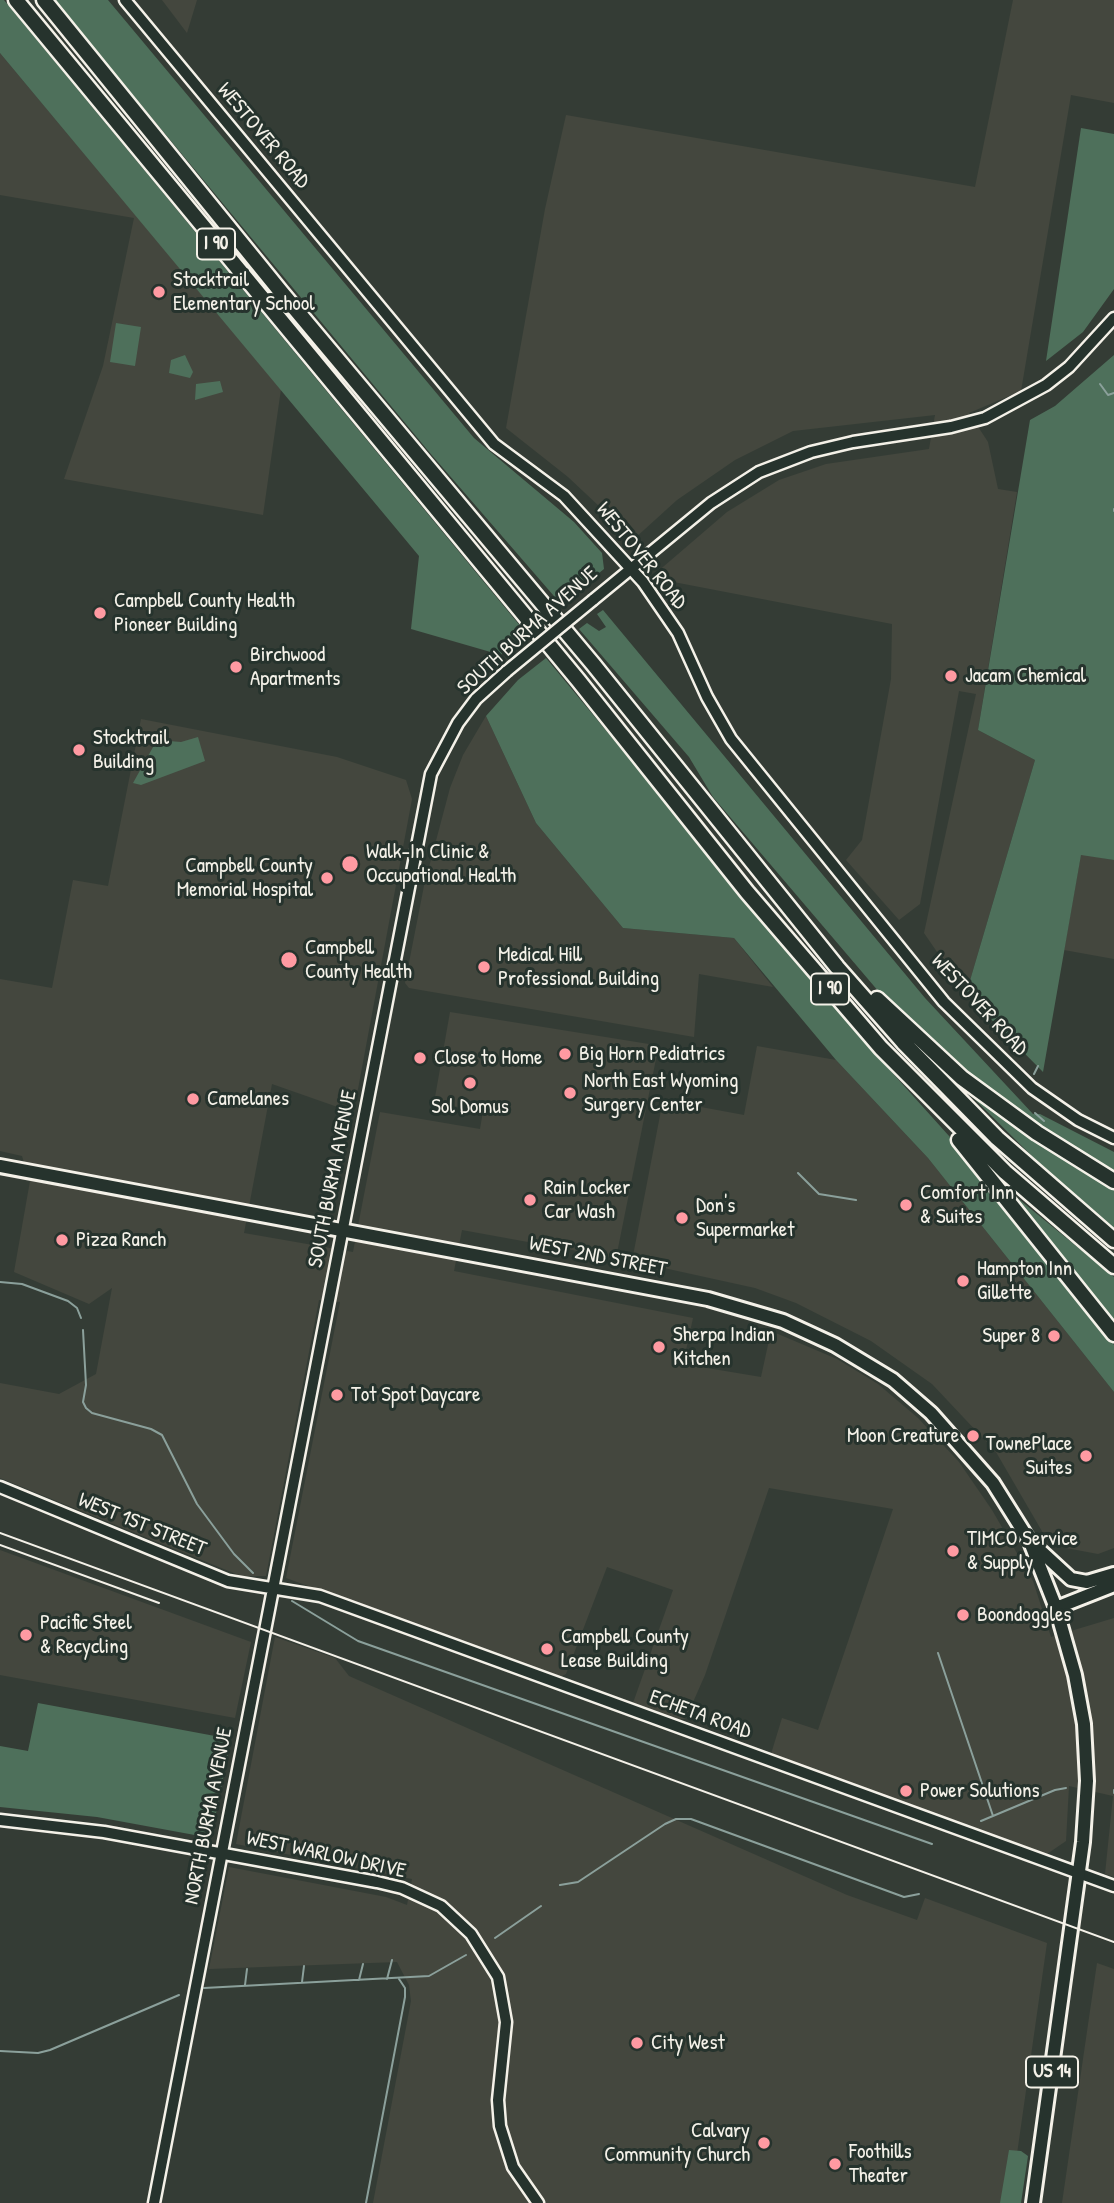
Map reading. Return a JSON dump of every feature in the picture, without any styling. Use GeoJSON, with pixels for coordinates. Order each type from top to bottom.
{"type":"FeatureCollection","features":[{"type":"Feature","properties":{"kind":"highway","name":"I 90"},"geometry":{"type":"LineString","coordinates":[[16,0],[578,680],[747,892],[999,1186],[1114,1334]]}},
{"type":"Feature","properties":{"kind":"highway","name":"I 90"},"geometry":{"type":"LineString","coordinates":[[44,0],[281,292],[600,673],[778,894],[903,1042],[997,1138],[1114,1240]]}},
{"type":"Feature","properties":{"kind":"highway","name":"I 90"},"geometry":{"type":"LineString","coordinates":[[778,894],[876,998],[962,1078],[1037,1133],[1114,1181]]}},
{"type":"Feature","properties":{"kind":"highway","name":"I 90"},"geometry":{"type":"LineString","coordinates":[[881,1048],[1005,1172],[1114,1266]]}},
{"type":"Feature","properties":{"kind":"main road","name":"WEST 2ND STREET"},"geometry":{"type":"LineString","coordinates":[[0,1166],[696,1296],[764,1314],[808,1331],[864,1361],[931,1413],[993,1483],[1030,1542],[1056,1608]]}},
{"type":"Feature","properties":{"kind":"main road"},"geometry":{"type":"LineString","coordinates":[[1030,1542],[1071,1579],[1087,1582],[1114,1573]]}},
{"type":"Feature","properties":{"kind":"main road"},"geometry":{"type":"LineString","coordinates":[[1056,1608],[1114,1585]]}},
{"type":"Feature","properties":{"kind":"main road","name":"US 14"},"geometry":{"type":"LineString","coordinates":[[1033,2203],[1079,1874],[1087,1781],[1086,1747],[1075,1675],[1056,1608]]}},
{"type":"Feature","properties":{"kind":"street","name":"WESTOVER ROAD"},"geometry":{"type":"LineString","coordinates":[[125,0],[494,444],[565,496],[630,567],[678,633],[707,697],[731,739],[944,1002],[1032,1088],[1079,1120],[1114,1138]]}},
{"type":"Feature","properties":{"kind":"street","name":"SOUTH BURMA AVENUE"},"geometry":{"type":"LineString","coordinates":[[302,1436],[432,774],[458,723],[477,699],[630,567],[740,483],[774,466],[853,442],[951,428],[985,418],[1021,401],[1069,367],[1114,318]]}},
{"type":"Feature","properties":{"kind":"street","name":"NORTH BURMA AVENUE"},"geometry":{"type":"LineString","coordinates":[[154,2203],[302,1436]]}},
{"type":"Feature","properties":{"kind":"street","name":"WEST 1ST STREET"},"geometry":{"type":"LineString","coordinates":[[0,1488],[228,1581],[272,1588]]}},
{"type":"Feature","properties":{"kind":"street","name":"ECHETA ROAD"},"geometry":{"type":"LineString","coordinates":[[272,1588],[320,1596],[1114,1886]]}},
{"type":"Feature","properties":{"kind":"street","name":"WEST WARLOW DRIVE"},"geometry":{"type":"LineString","coordinates":[[0,1820],[63,1826],[220,1852],[402,1888],[441,1906],[471,1934],[498,1977],[503,1997],[505,2047],[498,2100],[505,2148],[523,2186],[538,2203]]}},
{"type":"Feature","properties":{"kind":"shaded area"},"geometry":{"type":"Polygon","coordinates":[[[162,0],[197,0],[187,33],[162,0]]]}},
{"type":"Feature","properties":{"kind":"shaded area"},"geometry":{"type":"Polygon","coordinates":[[[1013,0],[1114,0],[1114,103],[1071,95],[1021,391],[969,413],[988,442],[998,489],[1017,492],[978,730],[1035,760],[966,994],[924,933],[976,694],[959,691],[920,904],[899,920],[846,860],[862,840],[891,679],[892,624],[658,579],[656,573],[727,512],[779,480],[826,464],[929,449],[935,415],[793,431],[735,460],[677,500],[634,539],[568,477],[506,428],[545,209],[566,115],[975,187],[1013,0]]]}},
{"type":"Feature","properties":{"kind":"shaded area","name":"Stocktrail Elementary School"},"geometry":{"type":"Polygon","coordinates":[[[0,53],[281,389],[263,515],[64,479],[103,366],[134,218],[0,195],[0,53]]]}},
{"type":"Feature","properties":{"kind":"shaded area"},"geometry":{"type":"Polygon","coordinates":[[[486,716],[536,823],[623,928],[734,938],[773,987],[699,974],[694,1037],[409,988],[405,983],[424,886],[450,788],[463,755],[486,716]]]}},
{"type":"Feature","properties":{"kind":"shaded area"},"geometry":{"type":"Polygon","coordinates":[[[141,719],[337,757],[406,780],[412,799],[358,1089],[349,1111],[272,1084],[244,1233],[353,1252],[380,1112],[480,1129],[483,1111],[434,1103],[450,1012],[655,1045],[658,1049],[616,1258],[462,1230],[454,1271],[693,1318],[683,1364],[761,1377],[771,1331],[837,1359],[878,1384],[918,1418],[959,1462],[992,1510],[1033,1581],[1051,1637],[1114,1618],[1114,1877],[1105,1874],[1113,1796],[1069,1786],[1066,1841],[1047,1854],[771,1754],[782,1718],[818,1730],[893,1509],[769,1488],[705,1675],[686,1718],[680,1720],[633,1703],[673,1590],[607,1567],[566,1674],[560,1677],[286,1578],[340,1302],[319,1300],[266,1576],[241,1576],[0,1478],[0,1383],[59,1394],[96,1374],[112,1288],[89,1304],[14,1272],[30,1181],[22,1156],[0,1151],[0,979],[52,988],[73,880],[108,886],[141,719]]]}},
{"type":"Feature","properties":{"kind":"shaded area"},"geometry":{"type":"Polygon","coordinates":[[[1081,854],[1114,860],[1114,959],[1064,950],[1081,854]]]}},
{"type":"Feature","properties":{"kind":"shaded area"},"geometry":{"type":"Polygon","coordinates":[[[757,1046],[836,1060],[928,1158],[1114,1392],[1114,1548],[1098,1554],[1050,1545],[996,1452],[932,1384],[871,1341],[796,1303],[755,1288],[632,1261],[663,1100],[744,1115],[757,1046]]]}},
{"type":"Feature","properties":{"kind":"shaded area"},"geometry":{"type":"Polygon","coordinates":[[[0,1550],[251,1642],[235,1718],[0,1675],[0,1550]]]}},
{"type":"Feature","properties":{"kind":"shaded area"},"geometry":{"type":"Polygon","coordinates":[[[275,1637],[335,1658],[349,1676],[847,1895],[917,1920],[925,1898],[1047,1943],[1010,2203],[373,2203],[411,2001],[409,1985],[397,1962],[209,1969],[229,1867],[386,1897],[407,1905],[412,1879],[236,1844],[275,1637]]]}},
{"type":"Feature","properties":{"kind":"shaded area"},"geometry":{"type":"Polygon","coordinates":[[[1097,1963],[1114,1969],[1114,2203],[1062,2203],[1097,1963]]]}},
{"type":"Feature","properties":{"kind":"green space"},"geometry":{"type":"Polygon","coordinates":[[[0,0],[4,0],[526,633],[516,641],[510,636],[502,643],[506,650],[501,655],[411,629],[419,556],[0,53],[0,0]]]}},
{"type":"Feature","properties":{"kind":"green space"},"geometry":{"type":"Polygon","coordinates":[[[54,0],[108,0],[474,438],[574,522],[602,553],[604,569],[578,590],[571,584],[563,593],[567,599],[560,603],[430,453],[54,0]]]}},
{"type":"Feature","properties":{"kind":"green space"},"geometry":{"type":"Polygon","coordinates":[[[1081,128],[1114,134],[1114,289],[1083,332],[1046,361],[1081,128]]]}},
{"type":"Feature","properties":{"kind":"green space"},"geometry":{"type":"Polygon","coordinates":[[[116,323],[141,327],[135,366],[110,362],[116,323]]]}},
{"type":"Feature","properties":{"kind":"green space"},"geometry":{"type":"Polygon","coordinates":[[[185,355],[193,372],[190,378],[169,373],[171,360],[185,355]]]}},
{"type":"Feature","properties":{"kind":"green space"},"geometry":{"type":"Polygon","coordinates":[[[1114,355],[1114,860],[1081,855],[1043,1072],[966,994],[1035,760],[978,730],[1030,420],[1055,406],[1114,355]]]}},
{"type":"Feature","properties":{"kind":"green space"},"geometry":{"type":"Polygon","coordinates":[[[220,381],[223,392],[195,400],[196,384],[220,381]]]}},
{"type":"Feature","properties":{"kind":"green space"},"geometry":{"type":"Polygon","coordinates":[[[603,610],[925,998],[1033,1114],[1040,1114],[1114,1152],[1114,1176],[1091,1163],[974,1081],[885,999],[713,797],[689,757],[579,629],[587,623],[599,631],[606,627],[597,614],[603,610]]]}},
{"type":"Feature","properties":{"kind":"green space"},"geometry":{"type":"Polygon","coordinates":[[[546,658],[860,1037],[994,1186],[1114,1345],[1114,1392],[928,1158],[836,1060],[734,938],[623,928],[536,823],[486,716],[518,680],[546,658]]]}},
{"type":"Feature","properties":{"kind":"green space"},"geometry":{"type":"Polygon","coordinates":[[[198,737],[205,761],[141,785],[133,783],[157,740],[181,742],[198,737]]]}},
{"type":"Feature","properties":{"kind":"green space"},"geometry":{"type":"Polygon","coordinates":[[[937,1062],[1114,1187],[1114,1228],[1037,1161],[937,1062]]]}},
{"type":"Feature","properties":{"kind":"green space"},"geometry":{"type":"Polygon","coordinates":[[[1015,1196],[1114,1277],[1114,1327],[1020,1205],[1015,1196]]]}},
{"type":"Feature","properties":{"kind":"green space"},"geometry":{"type":"Polygon","coordinates":[[[38,1703],[231,1739],[211,1838],[97,1817],[0,1807],[0,1746],[28,1751],[38,1703]]]}},
{"type":"Feature","properties":{"kind":"green space"},"geometry":{"type":"Polygon","coordinates":[[[1009,2150],[1021,2151],[1028,2156],[1021,2203],[1000,2203],[1009,2150]]]}},
{"type":"Feature","properties":{"kind":"waterway"},"geometry":{"type":"LineString","coordinates":[[227,91],[230,101],[239,94]]}},
{"type":"Feature","properties":{"kind":"waterway"},"geometry":{"type":"LineString","coordinates":[[1100,384],[1108,395],[1114,393]]}},
{"type":"Feature","properties":{"kind":"waterway"},"geometry":{"type":"LineString","coordinates":[[1034,1074],[1038,1066]]}},
{"type":"Feature","properties":{"kind":"waterway"},"geometry":{"type":"LineString","coordinates":[[1035,1113],[1044,1121]]}},
{"type":"Feature","properties":{"kind":"waterway"},"geometry":{"type":"LineString","coordinates":[[798,1173],[819,1194],[856,1200]]}},
{"type":"Feature","properties":{"kind":"waterway"},"geometry":{"type":"LineString","coordinates":[[0,1282],[22,1284],[68,1301],[77,1308],[81,1318]]}},
{"type":"Feature","properties":{"kind":"waterway"},"geometry":{"type":"LineString","coordinates":[[83,1330],[86,1385],[83,1402],[86,1408],[92,1413],[151,1429],[162,1435],[197,1504],[234,1554],[253,1573]]}},
{"type":"Feature","properties":{"kind":"waterway"},"geometry":{"type":"LineString","coordinates":[[292,1601],[358,1641],[932,1844]]}},
{"type":"Feature","properties":{"kind":"waterway"},"geometry":{"type":"LineString","coordinates":[[938,1653],[993,1816]]}},
{"type":"Feature","properties":{"kind":"waterway"},"geometry":{"type":"LineString","coordinates":[[981,1821],[1055,1790],[1066,1788]]}},
{"type":"Feature","properties":{"kind":"waterway"},"geometry":{"type":"LineString","coordinates":[[560,1885],[578,1882],[665,1824],[676,1819],[691,1819],[904,1897],[919,1894]]}},
{"type":"Feature","properties":{"kind":"waterway"},"geometry":{"type":"LineString","coordinates":[[495,1938],[541,1906]]}},
{"type":"Feature","properties":{"kind":"waterway"},"geometry":{"type":"LineString","coordinates":[[204,1988],[429,1976],[466,1955]]}},
{"type":"Feature","properties":{"kind":"waterway"},"geometry":{"type":"LineString","coordinates":[[387,1979],[392,1960]]}},
{"type":"Feature","properties":{"kind":"waterway"},"geometry":{"type":"LineString","coordinates":[[359,1980],[363,1964]]}},
{"type":"Feature","properties":{"kind":"waterway"},"geometry":{"type":"LineString","coordinates":[[302,1982],[304,1966]]}},
{"type":"Feature","properties":{"kind":"waterway"},"geometry":{"type":"LineString","coordinates":[[245,1985],[247,1969]]}},
{"type":"Feature","properties":{"kind":"waterway"},"geometry":{"type":"LineString","coordinates":[[366,2203],[405,1997],[405,1988],[399,1979]]}},
{"type":"Feature","properties":{"kind":"waterway"},"geometry":{"type":"LineString","coordinates":[[0,2051],[38,2053],[50,2050],[179,1995]]}},
{"type":"Feature","properties":{"kind":"railway"},"geometry":{"type":"LineString","coordinates":[[0,1533],[1114,1942]]}},
{"type":"Feature","properties":{"kind":"railway"},"geometry":{"type":"LineString","coordinates":[[0,1545],[159,1603]]}},
{"type":"Feature","properties":{"kind":"place","name":"Stocktrail Elementary School"},"geometry":{"type":"Point","coordinates":[159,292]}},
{"type":"Feature","properties":{"kind":"place","name":"Campbell County Health Pioneer Building"},"geometry":{"type":"Point","coordinates":[100,613]}},
{"type":"Feature","properties":{"kind":"place","name":"Birchwood Apartments"},"geometry":{"type":"Point","coordinates":[236,667]}},
{"type":"Feature","properties":{"kind":"place","name":"Jacam Chemical"},"geometry":{"type":"Point","coordinates":[951,676]}},
{"type":"Feature","properties":{"kind":"place","name":"Stocktrail Building"},"geometry":{"type":"Point","coordinates":[79,750]}},
{"type":"Feature","properties":{"kind":"place","name":"Walk-In Clinic & Occupational Health"},"geometry":{"type":"Point","coordinates":[350,864]}},
{"type":"Feature","properties":{"kind":"place","name":"Campbell County Memorial Hospital"},"geometry":{"type":"Point","coordinates":[327,878]}},
{"type":"Feature","properties":{"kind":"place","name":"Campbell County Health"},"geometry":{"type":"Point","coordinates":[289,960]}},
{"type":"Feature","properties":{"kind":"place","name":"Medical Hill Professional Building"},"geometry":{"type":"Point","coordinates":[484,967]}},
{"type":"Feature","properties":{"kind":"place","name":"Big Horn Pediatrics"},"geometry":{"type":"Point","coordinates":[565,1054]}},
{"type":"Feature","properties":{"kind":"place","name":"Close to Home"},"geometry":{"type":"Point","coordinates":[420,1058]}},
{"type":"Feature","properties":{"kind":"place","name":"Sol Domus"},"geometry":{"type":"Point","coordinates":[470,1083]}},
{"type":"Feature","properties":{"kind":"place","name":"North East Wyoming Surgery Center"},"geometry":{"type":"Point","coordinates":[570,1093]}},
{"type":"Feature","properties":{"kind":"place","name":"Camelanes"},"geometry":{"type":"Point","coordinates":[193,1099]}},
{"type":"Feature","properties":{"kind":"place","name":"Rain Locker Car Wash"},"geometry":{"type":"Point","coordinates":[530,1200]}},
{"type":"Feature","properties":{"kind":"place","name":"Comfort Inn & Suites"},"geometry":{"type":"Point","coordinates":[906,1205]}},
{"type":"Feature","properties":{"kind":"place","name":"Don's Supermarket"},"geometry":{"type":"Point","coordinates":[682,1218]}},
{"type":"Feature","properties":{"kind":"place","name":"Pizza Ranch"},"geometry":{"type":"Point","coordinates":[62,1240]}},
{"type":"Feature","properties":{"kind":"place","name":"Hampton Inn Gillette"},"geometry":{"type":"Point","coordinates":[963,1281]}},
{"type":"Feature","properties":{"kind":"place","name":"Super 8"},"geometry":{"type":"Point","coordinates":[1054,1336]}},
{"type":"Feature","properties":{"kind":"place","name":"Sherpa Indian Kitchen"},"geometry":{"type":"Point","coordinates":[659,1347]}},
{"type":"Feature","properties":{"kind":"place","name":"Tot Spot Daycare"},"geometry":{"type":"Point","coordinates":[337,1395]}},
{"type":"Feature","properties":{"kind":"place","name":"Moon Creature"},"geometry":{"type":"Point","coordinates":[973,1436]}},
{"type":"Feature","properties":{"kind":"place","name":"TownePlace Suites"},"geometry":{"type":"Point","coordinates":[1086,1456]}},
{"type":"Feature","properties":{"kind":"place","name":"TIMCO Service & Supply"},"geometry":{"type":"Point","coordinates":[953,1551]}},
{"type":"Feature","properties":{"kind":"place","name":"Boondoggles"},"geometry":{"type":"Point","coordinates":[963,1615]}},
{"type":"Feature","properties":{"kind":"place","name":"Pacific Steel & Recycling"},"geometry":{"type":"Point","coordinates":[26,1635]}},
{"type":"Feature","properties":{"kind":"place","name":"Campbell County Lease Building"},"geometry":{"type":"Point","coordinates":[547,1649]}},
{"type":"Feature","properties":{"kind":"place","name":"Power Solutions"},"geometry":{"type":"Point","coordinates":[906,1791]}},
{"type":"Feature","properties":{"kind":"place","name":"City West"},"geometry":{"type":"Point","coordinates":[637,2043]}},
{"type":"Feature","properties":{"kind":"place","name":"Calvary Community Church"},"geometry":{"type":"Point","coordinates":[764,2143]}},
{"type":"Feature","properties":{"kind":"place","name":"Foothills Theater"},"geometry":{"type":"Point","coordinates":[835,2164]}}]}
